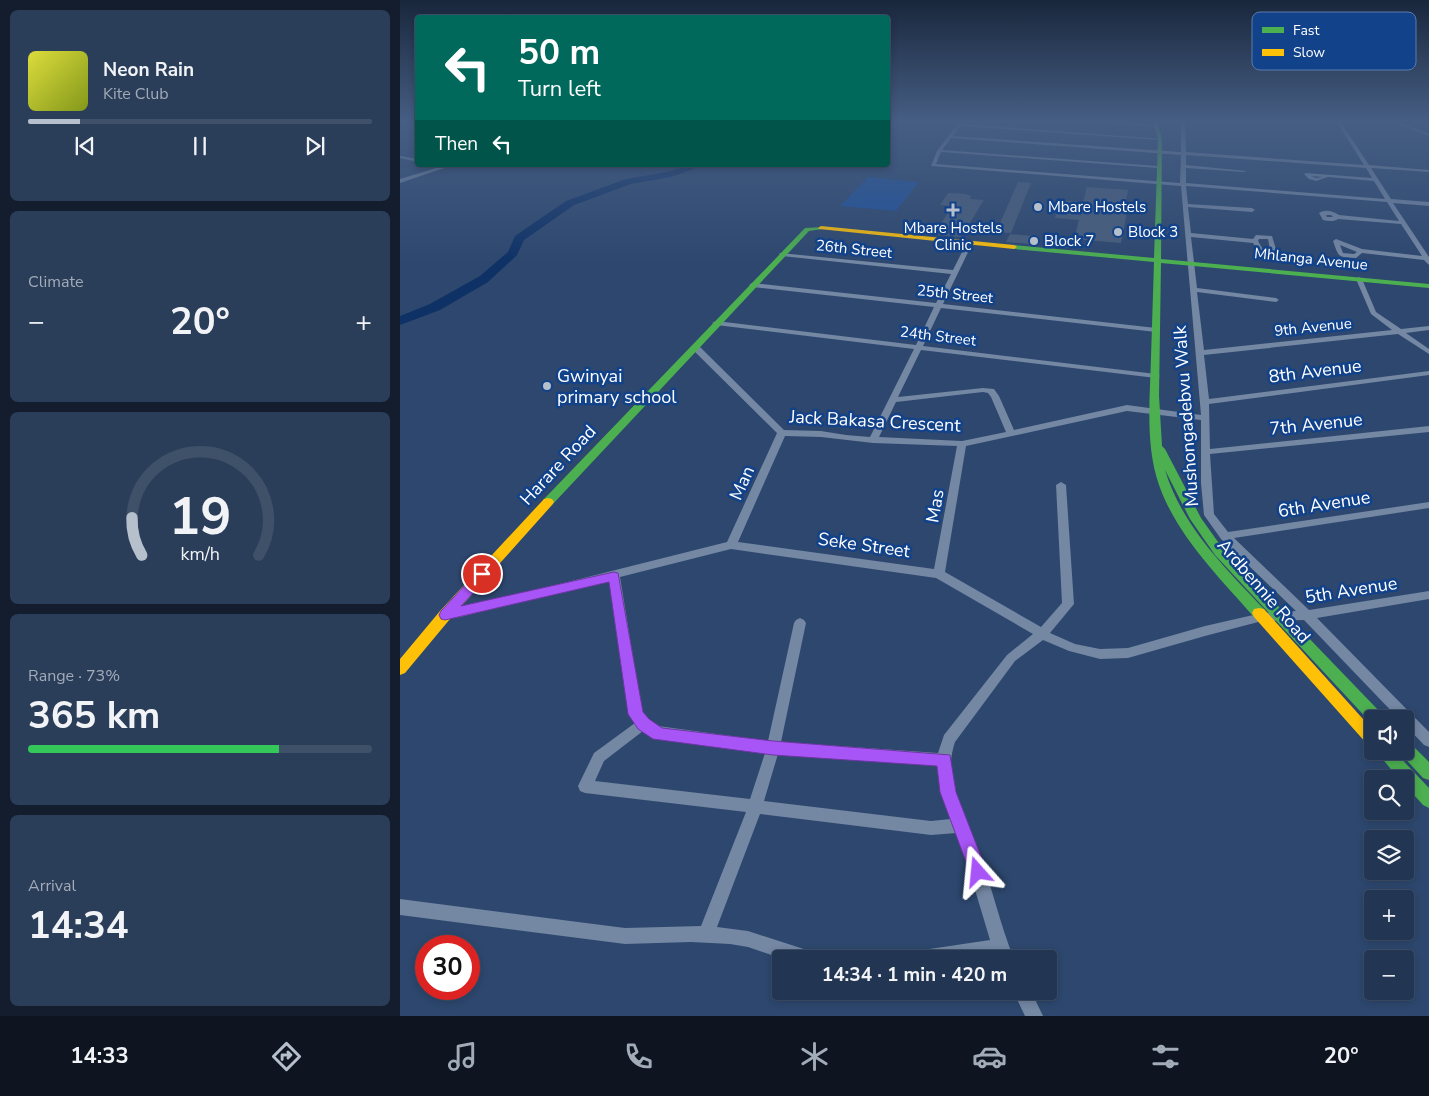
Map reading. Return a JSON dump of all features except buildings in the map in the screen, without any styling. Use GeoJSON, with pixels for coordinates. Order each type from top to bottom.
{"type":"FeatureCollection","features":[{"type":"Feature","properties":{"kind":"main road","name":"Ardbennie Road"},"geometry":{"type":"LineString","coordinates":[[1158,168],[1155,411],[1160,449],[1159,464],[1165,485],[1181,517],[1208,556],[1364,730]]}},
{"type":"Feature","properties":{"kind":"main road","name":"Mhlanga Avenue"},"geometry":{"type":"LineString","coordinates":[[811,228],[1190,262],[1429,286]]}},
{"type":"Feature","properties":{"kind":"main road","name":"Harare Road"},"geometry":{"type":"LineString","coordinates":[[400,669],[445,615],[568,480],[805,230],[811,228]]}},
{"type":"Feature","properties":{"kind":"main road","name":"Ardbennie Road"},"geometry":{"type":"LineString","coordinates":[[1160,449],[1171,465],[1178,485],[1198,524],[1219,552],[1277,616],[1368,710]]}},
{"type":"Feature","properties":{"kind":"main road"},"geometry":{"type":"LineString","coordinates":[[1414,757],[1429,773]]}},
{"type":"Feature","properties":{"kind":"main road"},"geometry":{"type":"LineString","coordinates":[[1392,760],[1429,800]]}},
{"type":"Feature","properties":{"kind":"street"},"geometry":{"type":"LineString","coordinates":[[400,181],[441,168]]}},
{"type":"Feature","properties":{"kind":"street"},"geometry":{"type":"LineString","coordinates":[[973,168],[1429,204]]}},
{"type":"Feature","properties":{"kind":"street","name":"Mushongadebvu Walk"},"geometry":{"type":"LineString","coordinates":[[1183,168],[1185,205],[1190,235],[1190,262],[1205,402],[1206,483],[1209,515],[1225,536],[1306,615],[1429,742]]}},
{"type":"Feature","properties":{"kind":"street"},"geometry":{"type":"LineString","coordinates":[[1212,168],[1244,171]]}},
{"type":"Feature","properties":{"kind":"street"},"geometry":{"type":"LineString","coordinates":[[1368,168],[1428,260]]}},
{"type":"Feature","properties":{"kind":"street"},"geometry":{"type":"LineString","coordinates":[[1392,168],[1429,171]]}},
{"type":"Feature","properties":{"kind":"street"},"geometry":{"type":"LineString","coordinates":[[1421,170],[1429,180]]}},
{"type":"Feature","properties":{"kind":"street"},"geometry":{"type":"LineString","coordinates":[[1326,177],[1375,180]]}},
{"type":"Feature","properties":{"kind":"street"},"geometry":{"type":"LineString","coordinates":[[1185,205],[1252,210]]}},
{"type":"Feature","properties":{"kind":"street"},"geometry":{"type":"LineString","coordinates":[[1337,217],[1405,223]]}},
{"type":"Feature","properties":{"kind":"street"},"geometry":{"type":"LineString","coordinates":[[1190,235],[1255,241]]}},
{"type":"Feature","properties":{"kind":"street"},"geometry":{"type":"LineString","coordinates":[[873,440],[970,242]]}},
{"type":"Feature","properties":{"kind":"street"},"geometry":{"type":"LineString","coordinates":[[1361,251],[1428,260]]}},
{"type":"Feature","properties":{"kind":"street","name":"26th Street"},"geometry":{"type":"LineString","coordinates":[[782,254],[954,272]]}},
{"type":"Feature","properties":{"kind":"street"},"geometry":{"type":"LineString","coordinates":[[1359,279],[1371,311],[1429,352]]}},
{"type":"Feature","properties":{"kind":"street","name":"25th Street"},"geometry":{"type":"LineString","coordinates":[[752,285],[1156,330]]}},
{"type":"Feature","properties":{"kind":"street"},"geometry":{"type":"LineString","coordinates":[[1194,290],[1276,300]]}},
{"type":"Feature","properties":{"kind":"street","name":"24th Street"},"geometry":{"type":"LineString","coordinates":[[716,323],[1156,376]]}},
{"type":"Feature","properties":{"kind":"street","name":"9th Avenue"},"geometry":{"type":"LineString","coordinates":[[1200,353],[1429,328]]}},
{"type":"Feature","properties":{"kind":"street","name":"Jack Bakasa Crescent"},"geometry":{"type":"LineString","coordinates":[[695,347],[782,433],[962,444],[1127,408],[1204,418]]}},
{"type":"Feature","properties":{"kind":"street","name":"8th Avenue"},"geometry":{"type":"LineString","coordinates":[[1205,402],[1429,373]]}},
{"type":"Feature","properties":{"kind":"street"},"geometry":{"type":"LineString","coordinates":[[893,400],[983,390],[991,391],[1011,432]]}},
{"type":"Feature","properties":{"kind":"street","name":"7th Avenue"},"geometry":{"type":"LineString","coordinates":[[1206,452],[1429,429]]}},
{"type":"Feature","properties":{"kind":"street","name":"Man"},"geometry":{"type":"LineString","coordinates":[[731,545],[782,433]]}},
{"type":"Feature","properties":{"kind":"street","name":"Mas"},"geometry":{"type":"LineString","coordinates":[[939,574],[962,444]]}},
{"type":"Feature","properties":{"kind":"street"},"geometry":{"type":"LineString","coordinates":[[1002,950],[972,853],[947,787],[944,760],[949,739],[1011,658],[1042,634],[1068,604],[1060,485]]}},
{"type":"Feature","properties":{"kind":"street","name":"6th Avenue"},"geometry":{"type":"LineString","coordinates":[[1225,536],[1429,505]]}},
{"type":"Feature","properties":{"kind":"street","name":"Seke Street"},"geometry":{"type":"LineString","coordinates":[[445,615],[614,576],[731,545],[939,574],[1042,634],[1089,653],[1118,655],[1262,617]]}},
{"type":"Feature","properties":{"kind":"street"},"geometry":{"type":"LineString","coordinates":[[614,576],[636,714],[643,724],[662,735],[773,748],[944,760]]}},
{"type":"Feature","properties":{"kind":"street","name":"5th Avenue"},"geometry":{"type":"LineString","coordinates":[[1262,617],[1306,615],[1429,596]]}},
{"type":"Feature","properties":{"kind":"street"},"geometry":{"type":"LineString","coordinates":[[706,934],[755,808],[773,748],[800,623]]}},
{"type":"Feature","properties":{"kind":"street"},"geometry":{"type":"LineString","coordinates":[[643,724],[599,757],[585,786],[931,828],[961,825]]}},
{"type":"Feature","properties":{"kind":"street"},"geometry":{"type":"LineString","coordinates":[[400,907],[625,936],[706,934],[748,939],[782,950]]}},
{"type":"Feature","properties":{"kind":"street"},"geometry":{"type":"LineString","coordinates":[[1026,1000],[1034,1016]]}},
{"type":"Feature","properties":{"kind":"shaded area"},"geometry":{"type":"Polygon","coordinates":[[[868,177],[919,182],[896,211],[840,206],[868,177]]]}},
{"type":"Feature","properties":{"kind":"waterway"},"geometry":{"type":"LineString","coordinates":[[400,321],[435,307],[484,279],[513,253],[519,238],[570,203],[629,181],[668,175],[690,168]]}},
{"type":"Feature","properties":{"kind":"traffic: fast"},"geometry":{"type":"LineString","coordinates":[[1159,168],[1154,416],[1160,470],[1173,504],[1194,537],[1219,569],[1259,613]]}},
{"type":"Feature","properties":{"kind":"traffic: fast"},"geometry":{"type":"LineString","coordinates":[[548,502],[807,229],[821,228]]}},
{"type":"Feature","properties":{"kind":"traffic: fast"},"geometry":{"type":"LineString","coordinates":[[1014,247],[1429,286]]}},
{"type":"Feature","properties":{"kind":"traffic: fast"},"geometry":{"type":"LineString","coordinates":[[1160,449],[1196,519],[1219,552],[1368,710]]}},
{"type":"Feature","properties":{"kind":"traffic: fast"},"geometry":{"type":"LineString","coordinates":[[1414,757],[1429,773]]}},
{"type":"Feature","properties":{"kind":"traffic: fast"},"geometry":{"type":"LineString","coordinates":[[1392,760],[1429,800]]}},
{"type":"Feature","properties":{"kind":"traffic: slow"},"geometry":{"type":"LineString","coordinates":[[821,228],[1014,247]]}},
{"type":"Feature","properties":{"kind":"traffic: slow"},"geometry":{"type":"LineString","coordinates":[[400,669],[445,615],[548,502]]}},
{"type":"Feature","properties":{"kind":"traffic: slow"},"geometry":{"type":"LineString","coordinates":[[1259,613],[1364,730]]}},
{"type":"Feature","properties":{"kind":"place","name":"Mbare Hostels"},"geometry":{"type":"Point","coordinates":[1038,207]}},
{"type":"Feature","properties":{"kind":"place","name":"Mbare Hostels Clinic"},"geometry":{"type":"Point","coordinates":[953,210]}},
{"type":"Feature","properties":{"kind":"place","name":"Block 3"},"geometry":{"type":"Point","coordinates":[1118,232]}},
{"type":"Feature","properties":{"kind":"place","name":"Block 7"},"geometry":{"type":"Point","coordinates":[1034,241]}},
{"type":"Feature","properties":{"kind":"place","name":"Gwinyai primary school"},"geometry":{"type":"Point","coordinates":[547,386]}},
{"type":"Feature","properties":{"kind":"route"},"geometry":{"type":"LineString","coordinates":[[482,574],[445,615],[614,576],[636,714],[643,724],[659,734],[773,748],[944,760],[945,781],[948,792],[978,872]]}}]}
